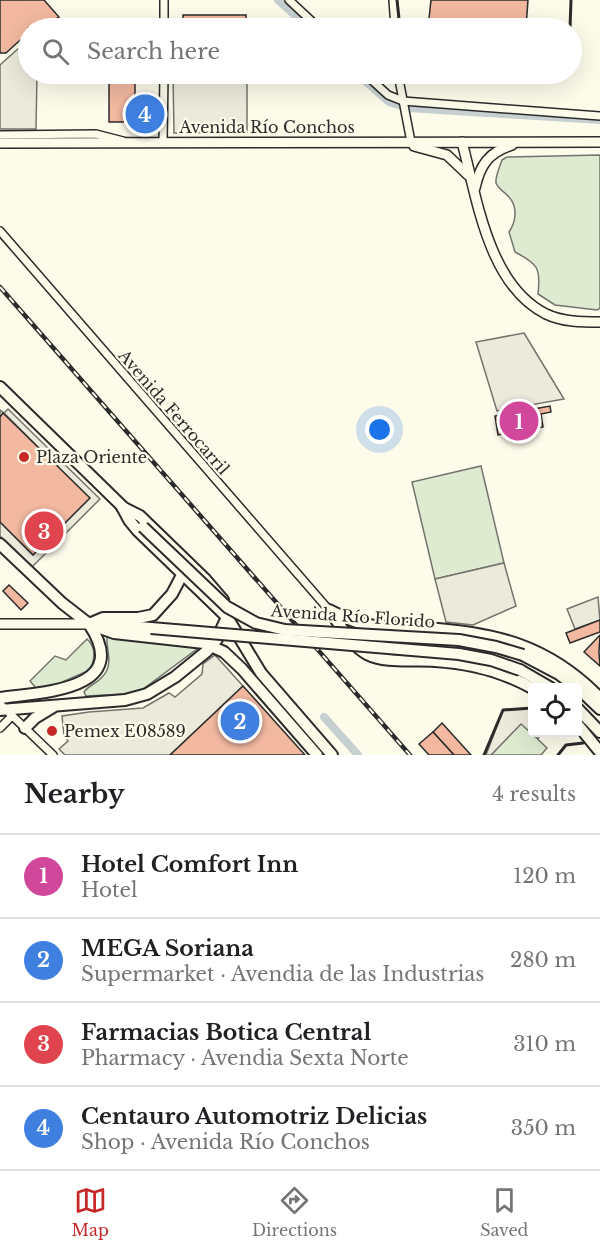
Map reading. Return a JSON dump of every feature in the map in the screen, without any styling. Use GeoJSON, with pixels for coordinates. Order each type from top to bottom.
{"type":"FeatureCollection","features":[{"type":"Feature","properties":{"kind":"main road"},"geometry":{"type":"LineString","coordinates":[[400,142],[447,155],[472,178]]}},
{"type":"Feature","properties":{"kind":"main road"},"geometry":{"type":"LineString","coordinates":[[462,142],[496,258],[513,287],[535,307],[547,314],[576,322],[600,322]]}},
{"type":"Feature","properties":{"kind":"main road"},"geometry":{"type":"LineString","coordinates":[[475,191],[481,169],[488,157],[505,147],[523,142]]}},
{"type":"Feature","properties":{"kind":"main road","name":"Avenida Río Conchos"},"geometry":{"type":"LineString","coordinates":[[0,143],[600,142]]}},
{"type":"Feature","properties":{"kind":"main road"},"geometry":{"type":"LineString","coordinates":[[0,387],[122,507],[133,525],[226,617],[275,690],[332,755]]}},
{"type":"Feature","properties":{"kind":"main road"},"geometry":{"type":"LineString","coordinates":[[4,710],[125,700],[147,694],[183,671],[212,645],[226,617],[222,597],[140,516],[122,507]]}},
{"type":"Feature","properties":{"kind":"main road","name":"Avenida Río Florido"},"geometry":{"type":"LineString","coordinates":[[122,507],[227,608],[256,623],[285,630],[459,640],[496,647],[523,655],[559,674],[571,683]]}},
{"type":"Feature","properties":{"kind":"main road"},"geometry":{"type":"LineString","coordinates":[[0,544],[62,603],[89,624],[114,633],[212,645],[224,652],[242,669],[317,755]]}},
{"type":"Feature","properties":{"kind":"main road"},"geometry":{"type":"LineString","coordinates":[[0,624],[89,624],[103,618],[138,618],[153,615],[172,594],[183,575]]}},
{"type":"Feature","properties":{"kind":"main road"},"geometry":{"type":"LineString","coordinates":[[328,610],[353,621],[382,626],[474,632],[519,643],[567,670],[600,698]]}},
{"type":"Feature","properties":{"kind":"main road"},"geometry":{"type":"LineString","coordinates":[[328,610],[365,654],[387,659],[436,661],[477,666],[507,675],[528,686]]}},
{"type":"Feature","properties":{"kind":"main road"},"geometry":{"type":"LineString","coordinates":[[0,698],[38,694],[76,686],[96,671],[101,657],[99,641],[89,624]]}},
{"type":"Feature","properties":{"kind":"main road","name":"Avenida Río Florido"},"geometry":{"type":"LineString","coordinates":[[89,624],[459,654],[491,660],[520,670],[544,683]]}},
{"type":"Feature","properties":{"kind":"main road"},"geometry":{"type":"LineString","coordinates":[[382,626],[373,633],[371,643],[387,659]]}},
{"type":"Feature","properties":{"kind":"main road"},"geometry":{"type":"LineString","coordinates":[[76,686],[78,697],[83,703]]}},
{"type":"Feature","properties":{"kind":"main road","name":"Avenida Río Florido"},"geometry":{"type":"LineString","coordinates":[[582,693],[600,709]]}},
{"type":"Feature","properties":{"kind":"main road"},"geometry":{"type":"LineString","coordinates":[[25,728],[35,718],[57,705]]}},
{"type":"Feature","properties":{"kind":"main road"},"geometry":{"type":"LineString","coordinates":[[582,713],[600,732]]}},
{"type":"Feature","properties":{"kind":"main road"},"geometry":{"type":"LineString","coordinates":[[582,730],[600,752]]}},
{"type":"Feature","properties":{"kind":"street"},"geometry":{"type":"LineString","coordinates":[[164,0],[164,18]]}},
{"type":"Feature","properties":{"kind":"street"},"geometry":{"type":"LineString","coordinates":[[289,0],[308,18]]}},
{"type":"Feature","properties":{"kind":"street"},"geometry":{"type":"LineString","coordinates":[[393,0],[394,18]]}},
{"type":"Feature","properties":{"kind":"street"},"geometry":{"type":"LineString","coordinates":[[163,143],[164,84]]}},
{"type":"Feature","properties":{"kind":"street"},"geometry":{"type":"LineString","coordinates":[[376,84],[388,94],[403,101],[600,116]]}},
{"type":"Feature","properties":{"kind":"street"},"geometry":{"type":"LineString","coordinates":[[400,84],[411,142]]}},
{"type":"Feature","properties":{"kind":"street"},"geometry":{"type":"LineString","coordinates":[[0,135],[96,134],[128,143]]}},
{"type":"Feature","properties":{"kind":"street","name":"Avenida Ferrocarril"},"geometry":{"type":"LineString","coordinates":[[0,231],[328,610]]}},
{"type":"Feature","properties":{"kind":"street"},"geometry":{"type":"LineString","coordinates":[[0,728],[4,710],[53,755]]}},
{"type":"Feature","properties":{"kind":"green space"},"geometry":{"type":"Polygon","coordinates":[[[600,155],[600,308],[597,310],[555,305],[538,294],[538,272],[533,264],[515,252],[509,232],[514,219],[514,205],[498,187],[496,178],[502,160],[507,157],[600,155]]]}},
{"type":"Feature","properties":{"kind":"green space"},"geometry":{"type":"Polygon","coordinates":[[[481,466],[504,563],[435,579],[412,482],[481,466]]]}},
{"type":"Feature","properties":{"kind":"green space"},"geometry":{"type":"Polygon","coordinates":[[[107,637],[201,646],[139,692],[86,696],[84,692],[101,678],[108,667],[107,637]]]}},
{"type":"Feature","properties":{"kind":"green space"},"geometry":{"type":"Polygon","coordinates":[[[87,639],[94,654],[90,670],[53,686],[36,688],[30,681],[55,656],[66,660],[87,639]]]}},
{"type":"Feature","properties":{"kind":"green space"},"geometry":{"type":"Polygon","coordinates":[[[521,723],[528,730],[528,737],[536,737],[547,748],[541,755],[491,755],[521,723]]]}},
{"type":"Feature","properties":{"kind":"shaded area"},"geometry":{"type":"Polygon","coordinates":[[[18,49],[18,84],[37,84],[36,129],[0,129],[0,65],[18,49]]]}},
{"type":"Feature","properties":{"kind":"shaded area"},"geometry":{"type":"Polygon","coordinates":[[[173,84],[247,84],[247,132],[174,133],[173,84]]]}},
{"type":"Feature","properties":{"kind":"shaded area"},"geometry":{"type":"Polygon","coordinates":[[[524,333],[564,399],[497,411],[476,342],[524,333]]]}},
{"type":"Feature","properties":{"kind":"shaded area"},"geometry":{"type":"Polygon","coordinates":[[[8,409],[100,499],[32,567],[0,536],[0,522],[33,555],[89,498],[4,413],[8,409]]]}},
{"type":"Feature","properties":{"kind":"shaded area"},"geometry":{"type":"Polygon","coordinates":[[[504,563],[516,606],[473,625],[446,622],[435,579],[504,563]]]}},
{"type":"Feature","properties":{"kind":"shaded area"},"geometry":{"type":"Polygon","coordinates":[[[598,597],[600,620],[575,629],[567,609],[598,597]]]}},
{"type":"Feature","properties":{"kind":"shaded area"},"geometry":{"type":"Polygon","coordinates":[[[215,655],[243,686],[170,755],[65,755],[59,749],[68,741],[64,735],[62,716],[143,708],[169,693],[175,697],[202,674],[203,664],[215,655]]]}},
{"type":"Feature","properties":{"kind":"shaded area"},"geometry":{"type":"Polygon","coordinates":[[[528,708],[528,730],[521,724],[491,755],[486,755],[503,710],[528,708]]]}},
{"type":"Feature","properties":{"kind":"building"},"geometry":{"type":"Polygon","coordinates":[[[0,0],[44,0],[59,17],[18,18],[18,42],[6,53],[0,53],[0,0]]]}},
{"type":"Feature","properties":{"kind":"building"},"geometry":{"type":"Polygon","coordinates":[[[431,0],[528,0],[527,18],[429,18],[431,0]]]}},
{"type":"Feature","properties":{"kind":"building"},"geometry":{"type":"Polygon","coordinates":[[[183,15],[246,15],[246,18],[183,18],[183,15]]]}},
{"type":"Feature","properties":{"kind":"building"},"geometry":{"type":"Polygon","coordinates":[[[109,84],[135,84],[135,122],[109,122],[109,84]]]}},
{"type":"Feature","properties":{"kind":"building"},"geometry":{"type":"Polygon","coordinates":[[[135,106],[155,106],[155,122],[135,122],[135,106]]]}},
{"type":"Feature","properties":{"kind":"building"},"geometry":{"type":"Polygon","coordinates":[[[550,406],[551,412],[541,414],[543,427],[498,435],[495,416],[550,406]]]}},
{"type":"Feature","properties":{"kind":"building","name":"Plaza Oriente"},"geometry":{"type":"Polygon","coordinates":[[[3,413],[90,498],[33,555],[0,522],[0,417],[3,413]]]}},
{"type":"Feature","properties":{"kind":"building"},"geometry":{"type":"Polygon","coordinates":[[[9,585],[28,603],[21,610],[3,591],[9,585]]]}},
{"type":"Feature","properties":{"kind":"building"},"geometry":{"type":"Polygon","coordinates":[[[600,620],[600,632],[570,643],[566,633],[600,620]]]}},
{"type":"Feature","properties":{"kind":"building"},"geometry":{"type":"Polygon","coordinates":[[[600,635],[599,652],[600,666],[584,652],[600,635]]]}},
{"type":"Feature","properties":{"kind":"building"},"geometry":{"type":"Polygon","coordinates":[[[243,686],[305,755],[170,755],[243,686]]]}},
{"type":"Feature","properties":{"kind":"building"},"geometry":{"type":"Polygon","coordinates":[[[442,723],[471,755],[454,755],[433,732],[442,723]]]}},
{"type":"Feature","properties":{"kind":"building"},"geometry":{"type":"Polygon","coordinates":[[[433,732],[454,755],[429,755],[419,744],[433,732]]]}},
{"type":"Feature","properties":{"kind":"waterway"},"geometry":{"type":"LineString","coordinates":[[278,0],[298,18]]}},
{"type":"Feature","properties":{"kind":"waterway"},"geometry":{"type":"LineString","coordinates":[[368,84],[389,102],[408,108],[600,120]]}},
{"type":"Feature","properties":{"kind":"waterway"},"geometry":{"type":"LineString","coordinates":[[324,717],[358,755]]}},
{"type":"Feature","properties":{"kind":"railway"},"geometry":{"type":"LineString","coordinates":[[0,287],[410,755]]}},
{"type":"Feature","properties":{"kind":"wall"},"geometry":{"type":"LineString","coordinates":[[397,0],[399,18]]}},
{"type":"Feature","properties":{"kind":"wall"},"geometry":{"type":"LineString","coordinates":[[570,18],[571,0]]}},
{"type":"Feature","properties":{"kind":"wall"},"geometry":{"type":"LineString","coordinates":[[484,755],[503,710],[528,708]]}},
{"type":"Feature","properties":{"kind":"wall"},"geometry":{"type":"LineString","coordinates":[[558,755],[566,745],[583,743]]}},
{"type":"Feature","properties":{"kind":"place","name":"Centauro Automotriz Delicias"},"geometry":{"type":"Point","coordinates":[145,114]}},
{"type":"Feature","properties":{"kind":"place","name":"Hotel Comfort Inn"},"geometry":{"type":"Point","coordinates":[519,421]}},
{"type":"Feature","properties":{"kind":"place","name":"Plaza Oriente"},"geometry":{"type":"Point","coordinates":[24,457]}},
{"type":"Feature","properties":{"kind":"place","name":"Farmacias Botica Central"},"geometry":{"type":"Point","coordinates":[44,531]}},
{"type":"Feature","properties":{"kind":"place","name":"MEGA Soriana"},"geometry":{"type":"Point","coordinates":[240,721]}},
{"type":"Feature","properties":{"kind":"place","name":"Pemex E08589"},"geometry":{"type":"Point","coordinates":[52,731]}}]}
